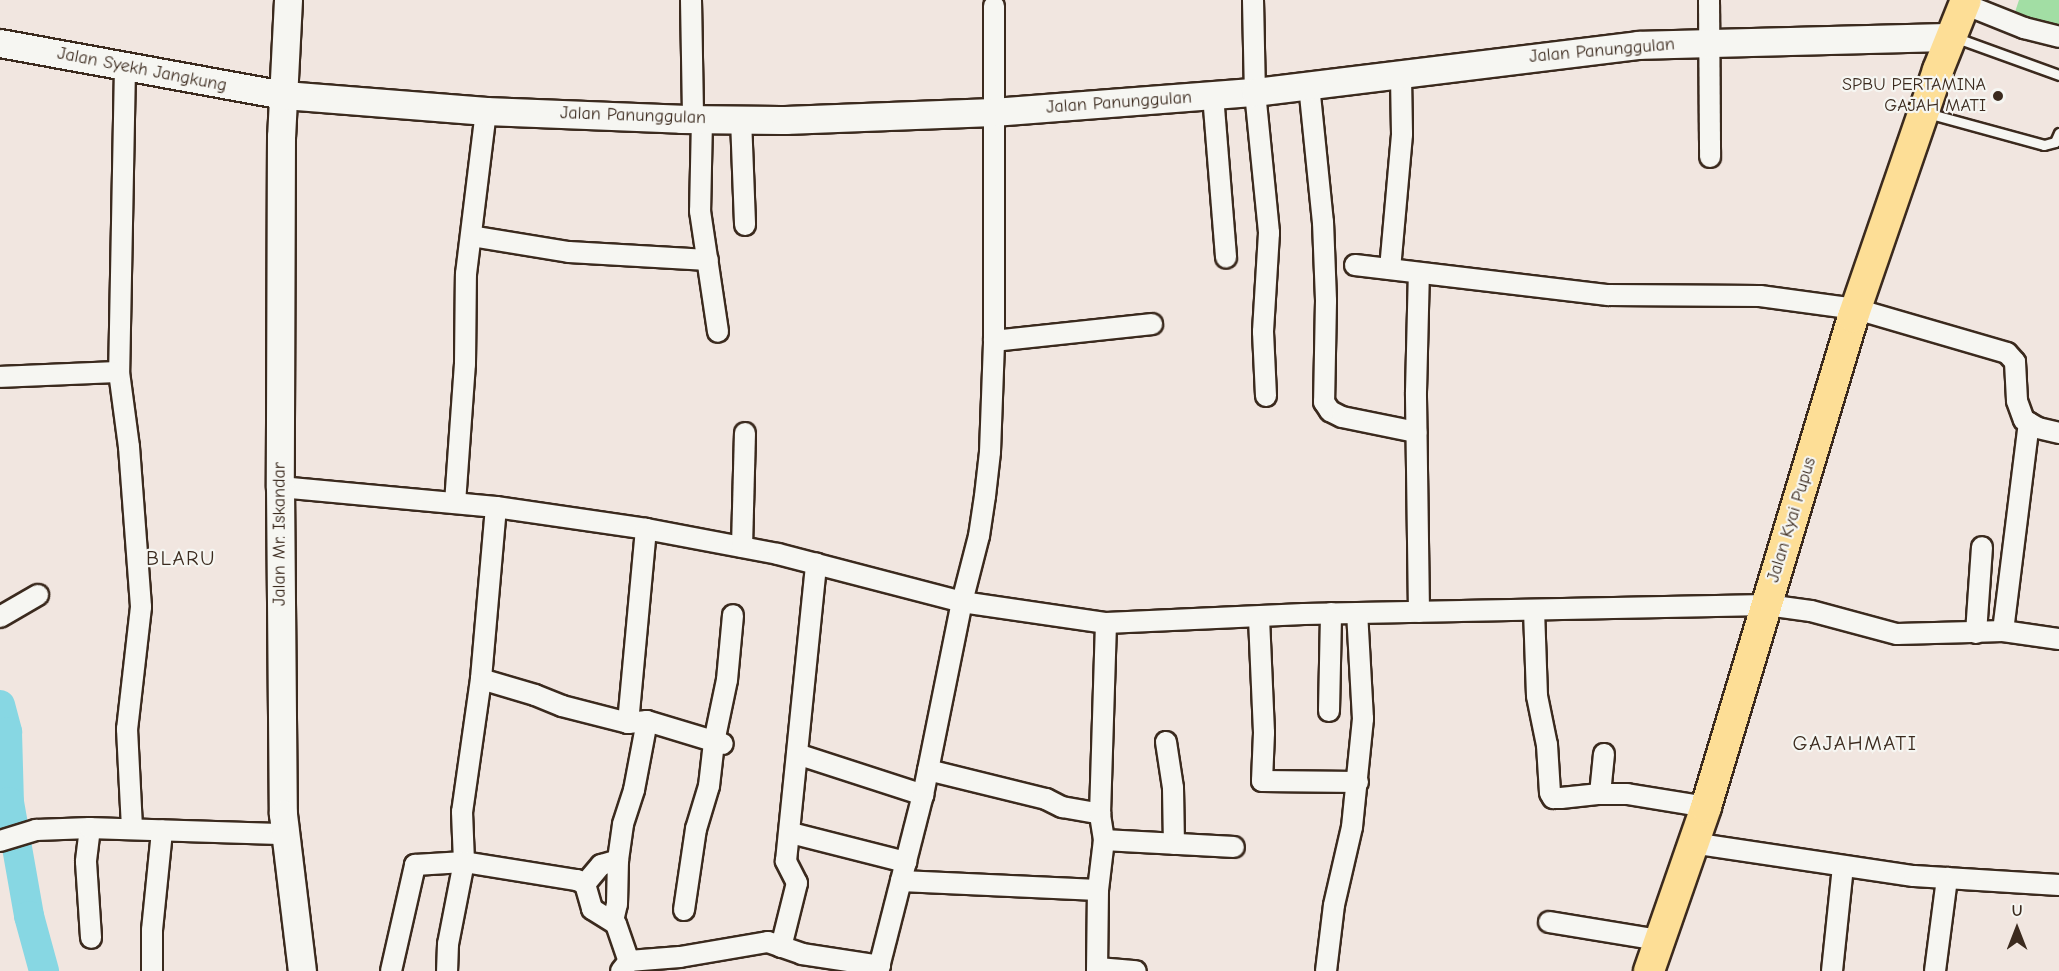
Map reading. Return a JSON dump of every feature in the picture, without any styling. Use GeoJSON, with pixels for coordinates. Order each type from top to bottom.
{"type":"FeatureCollection","features":[{"type":"Feature","properties":{"kind":"main road","name":"Jalan Mr. Iskandar"},"geometry":{"type":"LineString","coordinates":[[288,0],[280,487],[283,814],[302,971]]}},
{"type":"Feature","properties":{"kind":"main road","name":"Jalan Kyai Pupus"},"geometry":{"type":"LineString","coordinates":[[1649,971],[1706,807],[1856,309],[1938,70],[1965,2]]}},
{"type":"Feature","properties":{"kind":"main road","name":"Jalan Panunggulan"},"geometry":{"type":"LineString","coordinates":[[285,82],[486,111],[697,119],[873,118],[993,112],[1255,92],[1638,45],[1952,37]]}},
{"type":"Feature","properties":{"kind":"main road","name":"Jalan Syekh Jangkung"},"geometry":{"type":"LineString","coordinates":[[0,43],[125,68],[285,82]]}},
{"type":"Feature","properties":{"kind":"street"},"geometry":{"type":"LineString","coordinates":[[691,0],[700,211],[718,332]]}},
{"type":"Feature","properties":{"kind":"street"},"geometry":{"type":"LineString","coordinates":[[1253,0],[1255,92],[1269,233],[1263,332],[1266,396]]}},
{"type":"Feature","properties":{"kind":"street"},"geometry":{"type":"LineString","coordinates":[[1709,0],[1710,157]]}},
{"type":"Feature","properties":{"kind":"street"},"geometry":{"type":"LineString","coordinates":[[1965,2],[2024,27],[2059,37]]}},
{"type":"Feature","properties":{"kind":"street"},"geometry":{"type":"LineString","coordinates":[[585,884],[592,909],[613,921],[620,931],[625,966],[761,942],[807,955],[835,957],[879,968],[923,795],[986,496],[994,341],[994,6]]}},
{"type":"Feature","properties":{"kind":"street"},"geometry":{"type":"LineString","coordinates":[[125,68],[119,372],[129,447],[141,606],[127,729],[132,829]]}},
{"type":"Feature","properties":{"kind":"street"},"geometry":{"type":"LineString","coordinates":[[1390,269],[1402,134],[1401,74]]}},
{"type":"Feature","properties":{"kind":"street"},"geometry":{"type":"LineString","coordinates":[[1309,85],[1323,233],[1326,301],[1324,402],[1330,411],[1342,417],[1416,432]]}},
{"type":"Feature","properties":{"kind":"street"},"geometry":{"type":"LineString","coordinates":[[1213,95],[1226,257]]}},
{"type":"Feature","properties":{"kind":"street"},"geometry":{"type":"LineString","coordinates":[[455,503],[465,354],[466,274],[486,111]]}},
{"type":"Feature","properties":{"kind":"street"},"geometry":{"type":"LineString","coordinates":[[741,119],[745,225]]}},
{"type":"Feature","properties":{"kind":"street"},"geometry":{"type":"LineString","coordinates":[[471,236],[568,252],[708,260]]}},
{"type":"Feature","properties":{"kind":"street"},"geometry":{"type":"LineString","coordinates":[[1355,265],[1608,295],[1760,296],[1856,309],[2007,353],[2015,362],[2017,401],[2021,416],[2029,423],[2059,433]]}},
{"type":"Feature","properties":{"kind":"street"},"geometry":{"type":"LineString","coordinates":[[1419,273],[1416,432],[1419,612]]}},
{"type":"Feature","properties":{"kind":"street"},"geometry":{"type":"LineString","coordinates":[[994,341],[1152,324]]}},
{"type":"Feature","properties":{"kind":"street"},"geometry":{"type":"LineString","coordinates":[[0,377],[119,372]]}},
{"type":"Feature","properties":{"kind":"street"},"geometry":{"type":"LineString","coordinates":[[2003,631],[2029,423]]}},
{"type":"Feature","properties":{"kind":"street"},"geometry":{"type":"LineString","coordinates":[[742,547],[745,433]]}},
{"type":"Feature","properties":{"kind":"street"},"geometry":{"type":"LineString","coordinates":[[280,487],[496,507],[646,529],[816,564],[962,602],[1106,623],[1331,613],[1767,605],[1811,611],[1897,634],[2003,631],[2059,639]]}},
{"type":"Feature","properties":{"kind":"street"},"geometry":{"type":"LineString","coordinates":[[447,971],[448,944],[465,862],[462,812],[480,679],[496,507]]}},
{"type":"Feature","properties":{"kind":"street"},"geometry":{"type":"LineString","coordinates":[[613,921],[617,904],[618,860],[638,722],[646,529]]}},
{"type":"Feature","properties":{"kind":"street"},"geometry":{"type":"LineString","coordinates":[[1976,633],[1982,547]]}},
{"type":"Feature","properties":{"kind":"street"},"geometry":{"type":"LineString","coordinates":[[782,947],[797,883],[796,877],[786,864],[791,832],[790,800],[798,753],[816,564]]}},
{"type":"Feature","properties":{"kind":"street"},"geometry":{"type":"LineString","coordinates":[[0,617],[38,595]]}},
{"type":"Feature","properties":{"kind":"street"},"geometry":{"type":"LineString","coordinates":[[1534,609],[1536,696],[1546,745],[1550,793],[1553,798],[1627,794],[1706,807]]}},
{"type":"Feature","properties":{"kind":"street"},"geometry":{"type":"LineString","coordinates":[[1329,711],[1331,613]]}},
{"type":"Feature","properties":{"kind":"street"},"geometry":{"type":"LineString","coordinates":[[1326,971],[1334,904],[1352,827],[1358,782],[1363,719],[1357,613]]}},
{"type":"Feature","properties":{"kind":"street"},"geometry":{"type":"LineString","coordinates":[[684,910],[696,829],[710,786],[718,743],[733,615]]}},
{"type":"Feature","properties":{"kind":"street"},"geometry":{"type":"LineString","coordinates":[[1259,618],[1264,733],[1262,781],[1358,782]]}},
{"type":"Feature","properties":{"kind":"street"},"geometry":{"type":"LineString","coordinates":[[1106,623],[1100,814],[1104,840],[1098,890],[1098,969],[1136,971]]}},
{"type":"Feature","properties":{"kind":"street"},"geometry":{"type":"LineString","coordinates":[[480,679],[535,694],[562,706],[638,722],[718,743]]}},
{"type":"Feature","properties":{"kind":"street"},"geometry":{"type":"LineString","coordinates":[[1166,742],[1173,788],[1174,844]]}},
{"type":"Feature","properties":{"kind":"street"},"geometry":{"type":"LineString","coordinates":[[798,753],[923,795]]}},
{"type":"Feature","properties":{"kind":"street"},"geometry":{"type":"LineString","coordinates":[[1600,794],[1604,754]]}},
{"type":"Feature","properties":{"kind":"street"},"geometry":{"type":"LineString","coordinates":[[928,770],[1046,799],[1062,807],[1100,814]]}},
{"type":"Feature","properties":{"kind":"street"},"geometry":{"type":"LineString","coordinates":[[90,828],[86,862],[91,938]]}},
{"type":"Feature","properties":{"kind":"street"},"geometry":{"type":"LineString","coordinates":[[3,840],[36,830],[90,828],[285,834]]}},
{"type":"Feature","properties":{"kind":"street"},"geometry":{"type":"LineString","coordinates":[[152,971],[152,930],[162,831]]}},
{"type":"Feature","properties":{"kind":"street"},"geometry":{"type":"LineString","coordinates":[[791,832],[906,862]]}},
{"type":"Feature","properties":{"kind":"street"},"geometry":{"type":"LineString","coordinates":[[1104,840],[1234,847]]}},
{"type":"Feature","properties":{"kind":"street"},"geometry":{"type":"LineString","coordinates":[[1692,843],[1843,867],[1947,879],[2059,885]]}},
{"type":"Feature","properties":{"kind":"street"},"geometry":{"type":"LineString","coordinates":[[585,884],[601,865],[618,860]]}},
{"type":"Feature","properties":{"kind":"street"},"geometry":{"type":"LineString","coordinates":[[390,971],[415,865],[465,862],[571,878],[585,884]]}},
{"type":"Feature","properties":{"kind":"street"},"geometry":{"type":"LineString","coordinates":[[1832,971],[1843,867]]}},
{"type":"Feature","properties":{"kind":"street"},"geometry":{"type":"LineString","coordinates":[[1935,971],[1947,879]]}},
{"type":"Feature","properties":{"kind":"street"},"geometry":{"type":"LineString","coordinates":[[901,882],[1098,890]]}},
{"type":"Feature","properties":{"kind":"street"},"geometry":{"type":"LineString","coordinates":[[1549,922],[1659,940]]}},
{"type":"Feature","properties":{"kind":"lane"},"geometry":{"type":"LineString","coordinates":[[1952,37],[2059,75]]}},
{"type":"Feature","properties":{"kind":"lane"},"geometry":{"type":"LineString","coordinates":[[1925,112],[2044,146],[2055,142],[2059,133]]}},
{"type":"Feature","properties":{"kind":"green space"},"geometry":{"type":"Polygon","coordinates":[[[2019,0],[2059,0],[2059,27],[2015,12],[2019,0]]]}},
{"type":"Feature","properties":{"kind":"waterway"},"geometry":{"type":"LineString","coordinates":[[0,705],[7,732],[9,802],[29,916],[44,971]]}},
{"type":"Feature","properties":{"kind":"place","name":"SPBU PERTAMINA GAJAH MATI"},"geometry":{"type":"Point","coordinates":[1998,96]}},
{"type":"Feature","properties":{"kind":"district","name":"BLARU"},"geometry":{"type":"Point","coordinates":[181,558]}},
{"type":"Feature","properties":{"kind":"district","name":"GAJAHMATI"},"geometry":{"type":"Point","coordinates":[1855,743]}}]}
